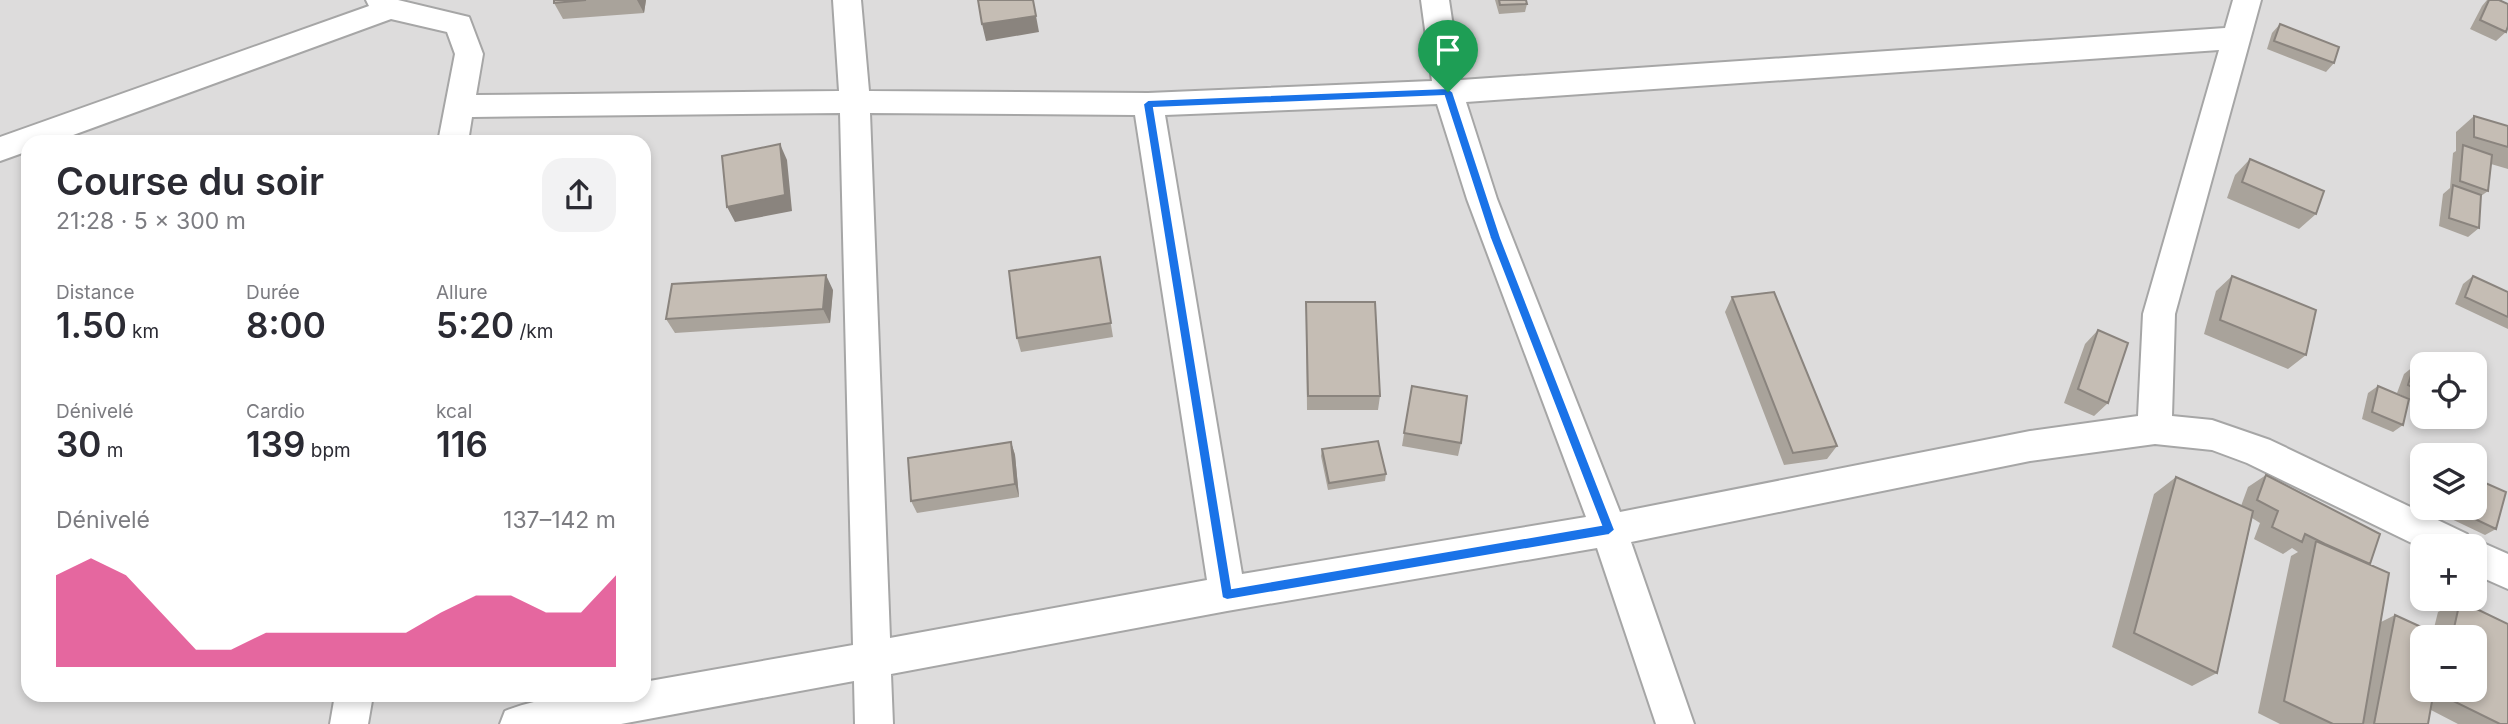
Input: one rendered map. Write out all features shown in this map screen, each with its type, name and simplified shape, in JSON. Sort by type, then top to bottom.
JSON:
[{"type":"street","points":[[847,0],[855,102],[874,724]]},
{"type":"street","points":[[1435,0],[1448,92],[1495,238],[1609,530],[1675,724]]},
{"type":"street","points":[[2155,429],[2160,314],[2247,0]]},
{"type":"street","points":[[37,135],[385,4],[459,24],[469,54],[454,135]]},
{"type":"street","points":[[460,106],[855,102],[1148,104],[1448,92],[2235,38]]},
{"type":"street","points":[[1148,104],[1227,594]]},
{"type":"street","points":[[0,149],[21,141]]},
{"type":"street","points":[[651,700],[1227,594],[1609,530],[2030,446],[2155,429],[2212,435],[2258,451],[2429,534]]},
{"type":"street","points":[[2487,562],[2508,572]]},
{"type":"street","points":[[349,724],[353,702]]},
{"type":"street","points":[[519,724],[638,702]]},
{"type":"shaded area","points":[[0,0],[2508,0],[2508,724],[0,724]]},
{"type":"building","points":[[554,0],[586,0],[554,3]]},
{"type":"building","points":[[978,0],[1033,0],[1036,16],[982,24]]},
{"type":"building","points":[[1499,0],[1526,0],[1527,4],[1500,5]]},
{"type":"building","points":[[2489,0],[2508,4],[2506,32],[2480,20]]},
{"type":"building","points":[[2280,24],[2339,47],[2334,63],[2274,41]]},
{"type":"building","points":[[2474,116],[2508,126],[2508,147],[2474,137]]},
{"type":"building","points":[[780,144],[785,195],[727,207],[722,156]]},
{"type":"building","points":[[2463,145],[2492,155],[2488,191],[2460,181]]},
{"type":"building","points":[[2250,159],[2324,191],[2316,214],[2242,182]]},
{"type":"building","points":[[2453,185],[2481,195],[2479,228],[2449,218]]},
{"type":"building","points":[[1100,257],[1111,323],[1017,338],[1009,271]]},
{"type":"building","points":[[826,275],[823,309],[666,319],[672,284]]},
{"type":"building","points":[[2232,276],[2316,310],[2306,355],[2220,320]]},
{"type":"building","points":[[2473,276],[2508,292],[2508,317],[2465,297]]},
{"type":"building","points":[[1774,292],[1837,446],[1793,453],[1732,297]]},
{"type":"building","points":[[1306,302],[1375,302],[1380,396],[1308,396]]},
{"type":"building","points":[[2098,330],[2128,343],[2108,403],[2078,389]]},
{"type":"building","points":[[1412,386],[1467,396],[1461,443],[1404,433]]},
{"type":"building","points":[[2378,386],[2409,399],[2403,425],[2372,412]]},
{"type":"building","points":[[1378,441],[1386,474],[1329,483],[1322,449]]},
{"type":"building","points":[[1011,442],[1015,484],[911,501],[908,458]]},
{"type":"building","points":[[2266,475],[2380,534],[2370,564],[2305,534],[2302,542],[2272,527],[2278,511],[2257,500]]},
{"type":"building","points":[[2176,477],[2253,511],[2217,673],[2134,633]]},
{"type":"building","points":[[2487,484],[2506,492],[2496,529],[2477,520],[2487,520]]},
{"type":"building","points":[[2316,541],[2389,573],[2363,724],[2333,724],[2284,701]]},
{"type":"building","points":[[2458,611],[2481,611],[2508,624],[2508,724],[2500,724],[2455,702],[2487,702],[2487,625],[2455,625]]},
{"type":"building","points":[[2395,615],[2417,625],[2410,625],[2410,702],[2432,702],[2428,724],[2374,724]]},
{"type":"route","points":[[1448,92],[1495,238],[1609,530],[1227,594],[1148,104],[1448,92]]}]
